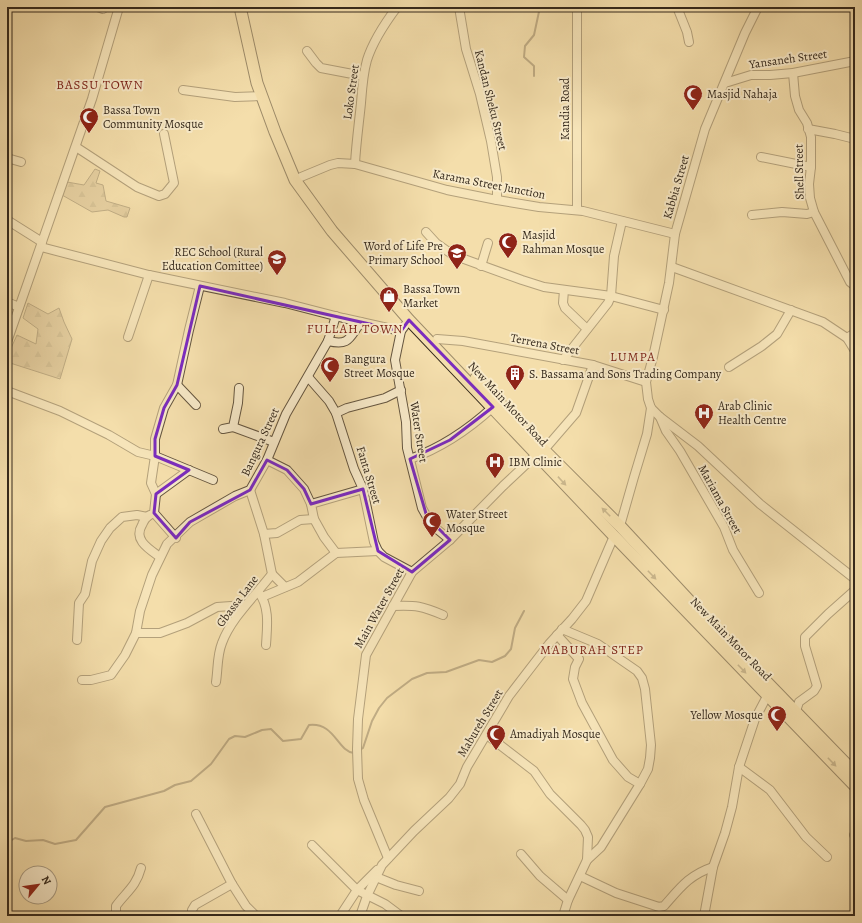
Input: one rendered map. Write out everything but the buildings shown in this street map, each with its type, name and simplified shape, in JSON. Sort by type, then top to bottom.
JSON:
[{"type":"highway","name":"New Main Motor Road","points":[[240,7],[258,83],[275,132],[295,180],[332,231],[409,320],[493,407],[540,452],[722,636],[855,786]]},
{"type":"highway","name":"New Main Motor Road","points":[[245,7],[263,81],[280,130],[301,177],[340,233],[372,270],[437,339],[491,393],[540,452]]},
{"type":"highway","name":"New Main Motor Road","points":[[771,692],[796,711],[855,773]]},
{"type":"street","points":[[7,342],[10,327],[42,245],[76,147],[92,99],[119,7]]},
{"type":"street","name":"Loko Street","points":[[355,164],[356,136],[363,76],[367,60],[377,38],[389,18],[398,7]]},
{"type":"street","name":"Kandan Sheku Street","points":[[459,7],[466,49],[480,94],[492,141],[497,177],[497,200]]},
{"type":"street","name":"Kandia Road","points":[[577,7],[577,210]]},
{"type":"street","points":[[677,7],[687,32],[689,42]]},
{"type":"street","name":"Kabbia Street","points":[[646,382],[664,310],[672,267],[675,234],[705,129],[745,33],[758,7]]},
{"type":"street","points":[[307,51],[320,68],[363,76]]},
{"type":"street","name":"Yansaneh Street","points":[[725,83],[752,75],[770,75],[793,72],[855,61]]},
{"type":"street","name":"Shell Street","points":[[793,72],[794,96],[811,137],[812,167],[809,184],[810,198],[814,212],[850,282],[855,286]]},
{"type":"street","points":[[183,90],[235,97],[262,96]]},
{"type":"street","points":[[808,129],[855,139]]},
{"type":"street","points":[[76,147],[137,187],[159,196],[165,194],[174,183],[164,134]]},
{"type":"street","points":[[761,157],[812,167]]},
{"type":"street","points":[[7,158],[21,162]]},
{"type":"street","name":"Karama Street Junction","points":[[301,177],[338,163],[355,164],[447,190],[539,207],[577,210],[675,234]]},
{"type":"street","points":[[752,215],[782,212],[807,214],[814,212]]},
{"type":"street","points":[[563,360],[608,303],[611,296],[614,256],[622,221]]},
{"type":"street","points":[[7,222],[42,245],[149,275],[285,303],[401,331]]},
{"type":"street","points":[[426,232],[436,243],[453,255],[544,287],[611,296],[664,310]]},
{"type":"street","points":[[481,266],[488,243]]},
{"type":"street","points":[[672,267],[823,322],[847,338],[855,351]]},
{"type":"street","points":[[128,337],[149,275]]},
{"type":"street","points":[[156,494],[151,484],[155,456],[155,439],[164,408],[177,385],[200,286]]},
{"type":"street","points":[[564,290],[563,303],[565,308],[587,329]]},
{"type":"street","points":[[7,302],[19,307]]},
{"type":"street","points":[[729,367],[762,346],[777,334],[791,310]]},
{"type":"street","name":"Bangura Street","points":[[82,680],[91,680],[111,675],[125,655],[136,633],[140,611],[152,575],[167,544],[176,538],[190,522],[235,496],[250,490],[267,460],[286,414],[328,340],[336,316]]},
{"type":"street","name":"Water Street","points":[[409,320],[401,331],[396,360],[406,422],[410,459],[422,508],[432,525],[450,540]]},
{"type":"street","points":[[328,340],[344,343],[348,340],[361,322]]},
{"type":"street","points":[[847,338],[855,333]]},
{"type":"street","name":"Terrena Street","points":[[437,339],[463,341],[593,365],[646,382]]},
{"type":"street","name":"Main Water Street","points":[[388,858],[364,800],[358,779],[358,719],[366,655],[412,572],[450,540],[503,486],[540,452],[576,413],[593,365]]},
{"type":"street","name":"Fanta Street","points":[[308,377],[329,401],[336,413],[354,468],[363,489],[374,542],[378,551]]},
{"type":"street","points":[[646,382],[648,399],[652,408],[660,417],[698,446],[760,504],[855,579]]},
{"type":"street","points":[[177,385],[196,405]]},
{"type":"street","points":[[233,427],[238,404],[239,388]]},
{"type":"street","points":[[336,413],[361,403],[385,398],[401,390]]},
{"type":"street","points":[[7,391],[67,415],[109,435],[138,452],[155,456],[213,480]]},
{"type":"street","points":[[410,459],[424,454],[450,440],[493,407]]},
{"type":"street","name":"Mabureh Street","points":[[360,916],[382,865],[449,798],[460,784],[467,767],[509,696],[559,632],[572,619],[586,601],[617,531],[647,434],[652,408]]},
{"type":"street","name":"Mariama Street","points":[[660,417],[666,431],[680,451],[724,527],[736,556],[759,593]]},
{"type":"street","points":[[222,430],[233,427],[274,442]]},
{"type":"street","points":[[267,460],[287,470],[304,489],[314,519],[324,537],[336,553]]},
{"type":"street","points":[[160,557],[145,546],[138,535],[140,528],[150,515],[156,494],[189,470]]},
{"type":"street","points":[[310,504],[363,489]]},
{"type":"street","name":"Gbassa Lane","points":[[216,682],[218,657],[222,642],[245,605],[260,594],[272,574],[264,534],[250,490]]},
{"type":"street","points":[[77,640],[80,602],[85,594],[92,561],[101,541],[110,528],[122,517],[150,515],[176,538]]},
{"type":"street","points":[[264,534],[276,533],[300,520],[314,519]]},
{"type":"street","points":[[266,645],[267,614],[260,594],[298,582],[336,553],[378,551],[384,557],[412,572]]},
{"type":"street","points":[[272,574],[285,587]]},
{"type":"street","points":[[796,711],[799,702],[814,691],[817,686],[805,646],[806,637],[828,614],[855,590]]},
{"type":"street","points":[[136,633],[160,633],[187,623],[217,607],[245,605]]},
{"type":"street","points":[[393,606],[417,606],[443,615]]},
{"type":"street","points":[[559,632],[598,644],[637,671],[642,678],[645,689],[651,745],[648,769],[601,847],[588,860],[568,900],[563,916]]},
{"type":"street","points":[[559,632],[579,659],[574,674],[575,685],[582,702],[613,760],[628,776],[640,784]]},
{"type":"street","points":[[704,916],[713,867],[732,807],[739,766],[754,719],[771,692]]},
{"type":"street","points":[[487,735],[534,771],[550,794],[585,830],[588,837],[588,860]]},
{"type":"street","points":[[739,766],[770,790],[806,837],[826,857]]},
{"type":"street","points":[[196,814],[232,884],[246,906],[256,916]]},
{"type":"street","points":[[312,845],[357,890],[385,904],[401,916]]},
{"type":"street","points":[[521,854],[540,876],[568,900]]},
{"type":"street","points":[[340,916],[357,890],[382,865]]},
{"type":"street","points":[[580,876],[616,893],[659,907],[664,906],[689,879],[696,874],[713,867]]},
{"type":"street","points":[[116,916],[116,906],[132,888],[141,868]]},
{"type":"street","points":[[376,877],[392,884],[419,891]]},
{"type":"street","points":[[192,916],[192,910],[195,905],[232,884]]},
{"type":"highlighted area","points":[[200,286],[401,331],[409,320],[493,407],[450,440],[410,459],[427,517],[450,540],[412,572],[378,551],[363,489],[311,504],[304,489],[287,470],[267,460],[250,490],[190,522],[176,538],[154,513],[156,494],[189,470],[155,456],[155,439],[164,408],[177,385]]},
{"type":"green space","points":[[95,169],[100,171],[96,183],[103,185],[106,201],[130,208],[127,217],[108,210],[92,212],[62,195],[67,182],[84,185]]},
{"type":"green space","points":[[28,303],[48,314],[59,308],[72,339],[60,379],[7,362],[7,357],[17,335],[36,344],[38,329],[23,318]]},
{"type":"waterway","points":[[534,76],[534,66],[524,57],[525,46],[534,35],[540,7]]},
{"type":"waterway","points":[[360,750],[363,748],[372,721],[379,708],[387,698],[412,679],[427,673],[446,672],[479,660],[492,662],[505,656],[511,649],[515,628],[524,611]]},
{"type":"waterway","points":[[7,843],[15,838],[26,841],[43,840],[55,844],[76,840],[105,807],[164,791],[175,785],[191,781],[211,764],[229,739],[235,736],[245,737],[262,730],[271,729],[283,741],[301,739],[309,725],[318,725],[330,732],[348,751],[354,753]]},
{"type":"place","name":"Masjid Nahaja","points":[[693,111]]},
{"type":"place","name":"Bassa Town Community Mosque","points":[[89,134]]},
{"type":"place","name":"Masjid Rahman Mosque","points":[[508,259]]},
{"type":"place","name":"Word of Life Pre Primary School","points":[[457,270]]},
{"type":"place","name":"REC School (Rural Education Comittee)","points":[[277,276]]},
{"type":"place","name":"Bassa Town Market","points":[[389,313]]},
{"type":"place","name":"Bangura Street Mosque","points":[[330,383]]},
{"type":"place","name":"S. Bassama and Sons Trading Company","points":[[515,391]]},
{"type":"place","name":"Arab Clinic Health Centre","points":[[704,430]]},
{"type":"place","name":"IBM Clinic","points":[[495,479]]},
{"type":"place","name":"Water Street Mosque","points":[[432,538]]},
{"type":"place","name":"Yellow Mosque","points":[[777,732]]},
{"type":"place","name":"Amadiyah Mosque","points":[[496,751]]},
{"type":"district","name":"BASSU TOWN","points":[[100,84]]},
{"type":"district","name":"FULLAH TOWN","points":[[355,328]]},
{"type":"district","name":"LUMPA","points":[[633,356]]},
{"type":"district","name":"MABURAH STEP","points":[[592,649]]}]
